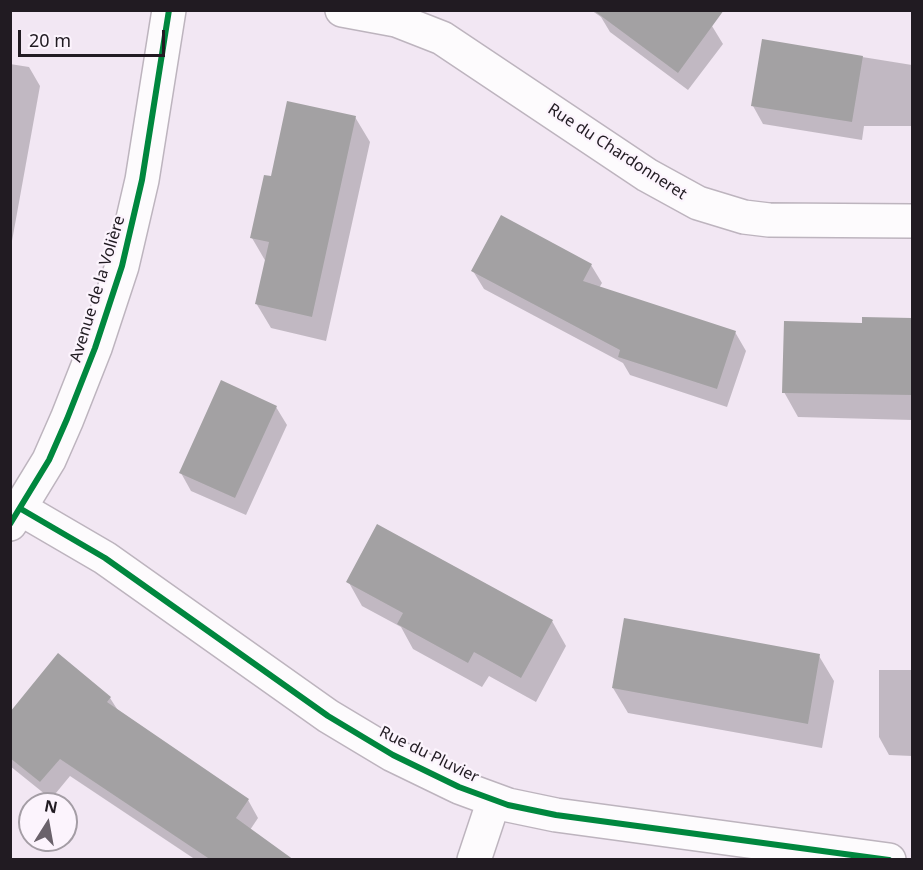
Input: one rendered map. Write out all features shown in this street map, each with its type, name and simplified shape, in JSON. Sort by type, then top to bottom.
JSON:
[{"type":"street","name":"Avenue de la Volière","points":[[16,517],[49,460],[79,392],[122,266],[142,180],[170,10]]},
{"type":"street","name":"Rue du Chardonneret","points":[[342,10],[396,20],[442,38],[647,175],[698,203],[744,217],[769,220],[912,220]]},
{"type":"street","name":"Rue du Pluvier","points":[[16,517],[105,558],[285,687],[351,731],[427,772],[494,800],[556,815],[889,860]]},
{"type":"street","points":[[474,860],[494,800]]},
{"type":"building","points":[[593,10],[724,10],[678,73]]},
{"type":"building","points":[[762,39],[863,56],[852,122],[751,106]]},
{"type":"building","points":[[287,101],[356,116],[312,317],[255,304],[269,242],[250,238],[264,175],[271,176]]},
{"type":"building","points":[[501,215],[592,264],[583,281],[736,331],[717,389],[618,357],[620,350],[471,271]]},
{"type":"building","points":[[862,317],[912,318],[912,395],[782,393],[784,321],[862,323]]},
{"type":"building","points":[[221,380],[277,406],[235,498],[179,473]]},
{"type":"building","points":[[377,524],[553,620],[521,678],[474,652],[468,663],[397,624],[403,613],[346,582]]},
{"type":"building","points":[[624,618],[820,654],[808,724],[612,688]]},
{"type":"building","points":[[58,653],[111,697],[107,702],[249,799],[236,818],[294,860],[211,860],[60,759],[40,782],[10,758],[10,712]]},
{"type":"cycle path","points":[[10,524],[49,460],[67,419],[95,348],[122,266],[142,180],[169,10]]},
{"type":"cycle path","points":[[21,509],[105,558],[328,716],[393,755],[459,787],[508,805],[556,815],[889,860]]}]
